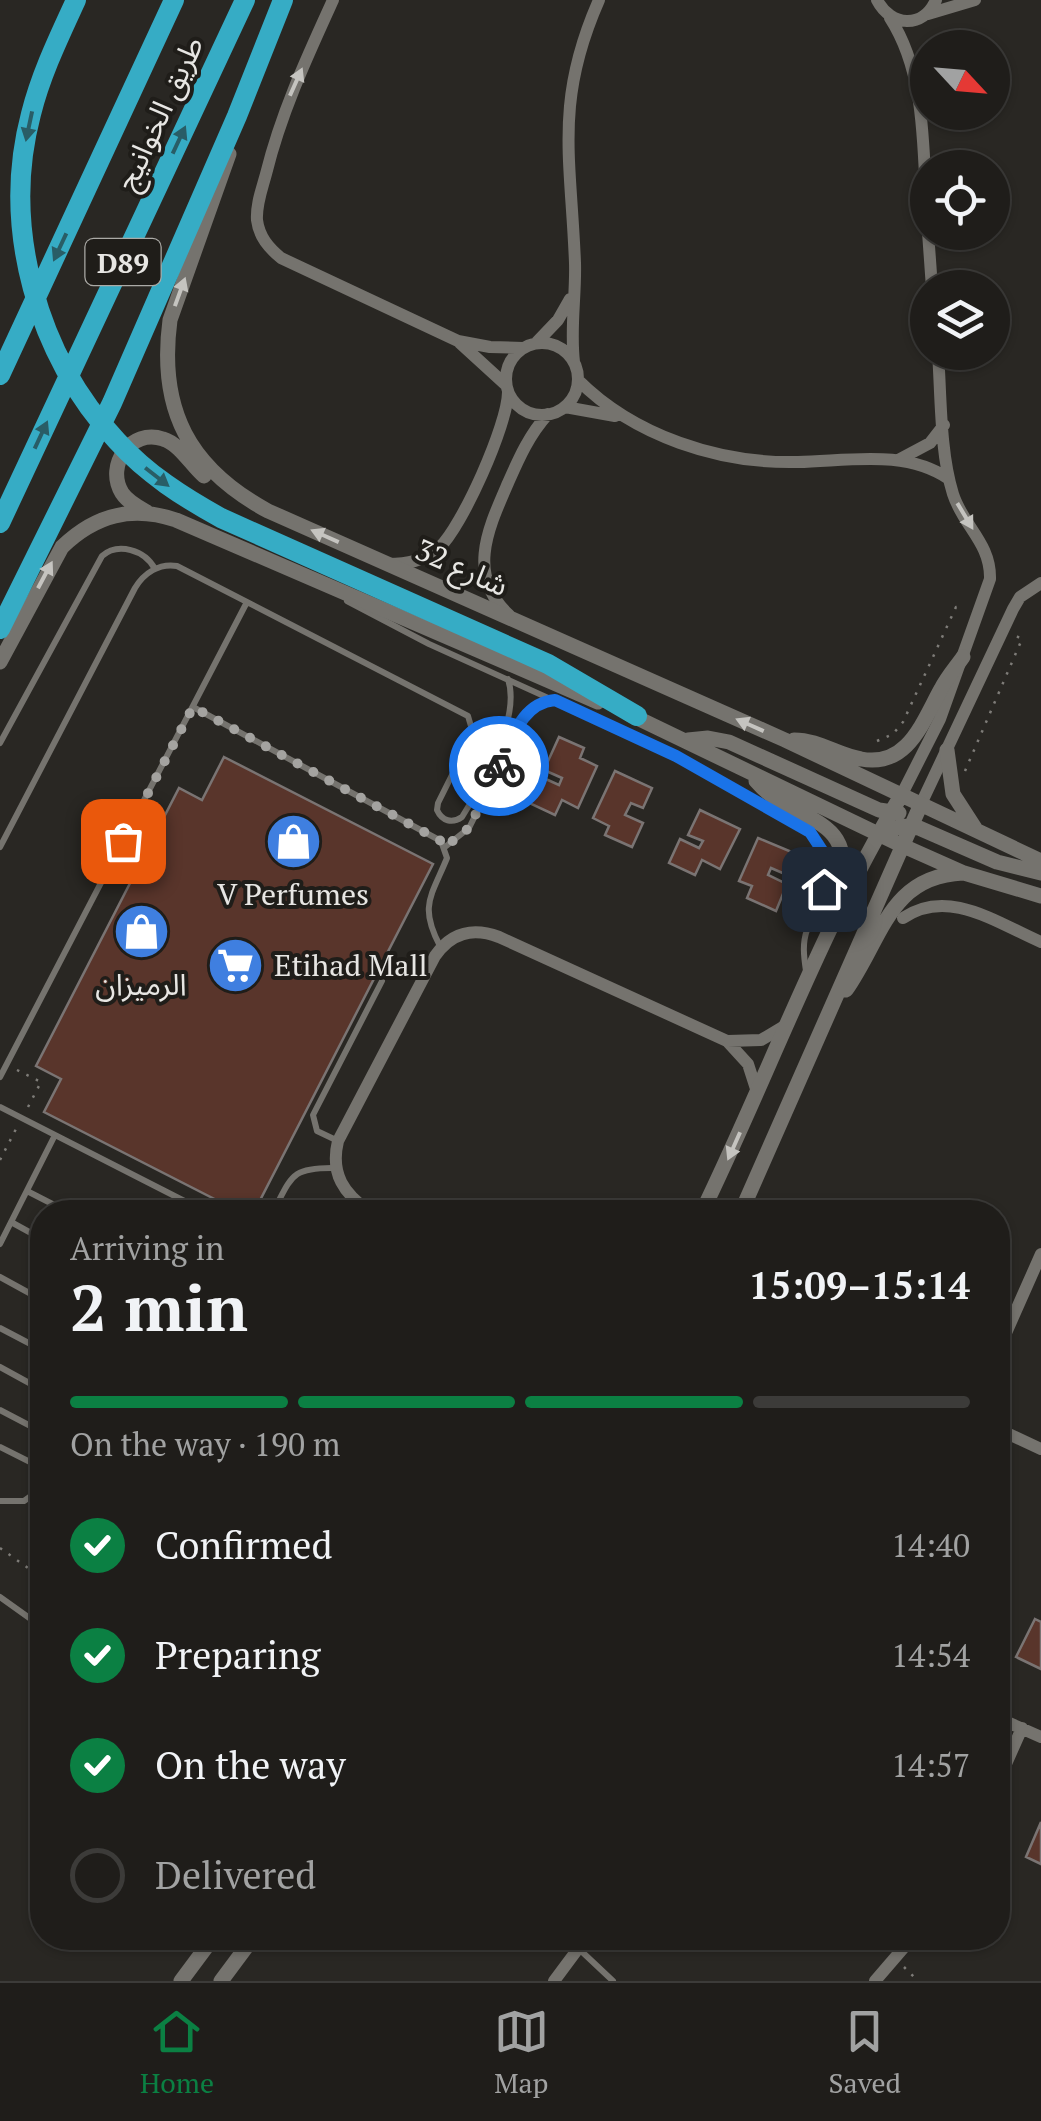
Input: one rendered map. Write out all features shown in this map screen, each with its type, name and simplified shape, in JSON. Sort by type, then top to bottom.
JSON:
[{"type":"highway","points":[[76,0],[43,74],[30,116],[22,174],[24,247],[47,331],[89,407],[116,441],[183,497],[221,518],[559,670],[637,716]]},
{"type":"highway","name":"طريق الخوانيج","points":[[0,374],[174,0]]},
{"type":"highway","name":"طريق الخوانيج","points":[[0,523],[245,0]]},
{"type":"highway","points":[[0,629],[112,403],[237,116],[282,0]]},
{"type":"highway","points":[[0,360],[26,321]]},
{"type":"street","points":[[332,0],[279,122],[258,205],[257,218],[264,241],[292,264],[458,341],[490,347],[562,348],[574,362]]},
{"type":"street","points":[[458,341],[507,389],[520,408],[548,414],[572,399],[578,380],[574,362],[575,256],[566,137],[579,52],[598,0]]},
{"type":"street","points":[[868,0],[908,22],[974,0]]},
{"type":"street","points":[[926,16],[936,0]]},
{"type":"street","points":[[883,9],[910,56],[921,150]]},
{"type":"street","name":"شارع 32","points":[[237,116],[217,193],[170,320],[166,349],[170,393],[184,434],[219,480],[242,497],[386,564],[785,740],[1041,860]]},
{"type":"street","points":[[386,564],[416,562],[429,556],[450,534],[503,424],[509,364],[558,320],[574,292]]},
{"type":"street","points":[[708,1200],[877,834],[940,719],[987,591],[990,567],[983,543],[958,508],[949,478],[939,370]]},
{"type":"street","points":[[578,380],[627,419]]},
{"type":"street","points":[[565,406],[627,419],[679,442],[734,457],[791,462],[900,460],[931,468],[949,478]]},
{"type":"street","points":[[514,620],[493,596],[486,581],[483,548],[486,532],[525,446],[548,414]]},
{"type":"street","points":[[900,460],[930,444],[944,425]]},
{"type":"street","points":[[242,497],[206,477],[168,440],[136,440],[120,456],[116,477],[125,497],[147,512],[176,520],[637,716],[901,846],[964,873],[1041,896]]},
{"type":"street","points":[[0,662],[62,547],[76,534],[109,516],[147,512]]},
{"type":"street","points":[[746,1200],[910,826],[1013,608],[1020,597],[1041,583]]},
{"type":"street","points":[[785,740],[815,742],[858,759],[894,754],[915,738],[944,682],[963,657]]},
{"type":"street","points":[[687,740],[729,742],[890,813],[906,812],[921,804]]},
{"type":"street","points":[[947,750],[953,794],[978,830]]},
{"type":"street","points":[[752,773],[771,795],[821,822],[837,842],[844,867],[843,880],[827,938]]},
{"type":"street","points":[[877,834],[910,826],[997,862],[1041,873]]},
{"type":"street","points":[[831,1009],[854,978],[900,898],[923,882],[964,873]]},
{"type":"street","points":[[903,918],[923,906],[951,904],[1041,942]]},
{"type":"street","points":[[354,1200],[348,1195],[336,1168],[338,1141],[441,947],[468,932],[489,933],[727,1041],[748,1064],[757,1094]]},
{"type":"street","points":[[727,1041],[761,1040],[790,1022]]},
{"type":"street","points":[[752,1200],[757,1174]]},
{"type":"street","points":[[1010,1323],[1041,1254]]},
{"type":"street","points":[[1010,1435],[1041,1449]]},
{"type":"street","points":[[1010,1723],[1041,1737]]},
{"type":"street","points":[[1010,1755],[1022,1728]]},
{"type":"street","points":[[181,1981],[204,1950]]},
{"type":"street","points":[[221,1981],[244,1950]]},
{"type":"street","points":[[554,1981],[577,1950]]},
{"type":"street","points":[[875,1981],[903,1950]]},
{"type":"lane","points":[[0,743],[102,556],[115,548],[125,548],[148,559],[154,569]]},
{"type":"lane","points":[[0,847],[135,588],[143,576],[165,565],[177,566],[468,716],[473,726],[438,804],[440,816],[450,822],[466,812],[508,725],[512,697],[508,678]]},
{"type":"lane","points":[[317,580],[370,614],[676,756],[801,826],[818,840],[827,858],[828,879],[805,938],[807,982]]},
{"type":"lane","points":[[0,1075],[247,602]]},
{"type":"lane","points":[[445,847],[469,828],[526,714],[539,703],[555,700]]},
{"type":"lane","points":[[193,707],[441,841],[447,858],[427,904],[428,922],[441,947]]},
{"type":"lane","points":[[338,1141],[317,1130],[313,1115],[382,981]]},
{"type":"lane","points":[[0,1107],[182,1200]]},
{"type":"lane","points":[[0,1244],[55,1135]]},
{"type":"lane","points":[[279,1200],[298,1171],[336,1168]]},
{"type":"lane","points":[[27,1191],[45,1200]]},
{"type":"lane","points":[[11,1222],[30,1232]]},
{"type":"lane","points":[[0,1278],[30,1294]]},
{"type":"lane","points":[[0,1328],[30,1344]]},
{"type":"lane","points":[[0,1367],[30,1383]]},
{"type":"lane","points":[[0,1410],[30,1426]]},
{"type":"lane","points":[[0,1447],[30,1462]]},
{"type":"lane","points":[[0,1500],[24,1501],[30,1497]]},
{"type":"lane","points":[[0,1597],[30,1618]]},
{"type":"lane","points":[[588,1950],[613,1981]]},
{"type":"path","points":[[0,1548],[30,1569]]},
{"type":"path","points":[[896,1959],[918,1981]]},
{"type":"building","points":[[559,737],[584,748],[580,758],[597,766],[578,808],[562,800],[555,815],[527,802],[539,776],[559,785],[562,778],[544,770]]},
{"type":"building","name":"Etihad Mall","points":[[224,757],[433,864],[260,1200],[216,1200],[44,1112],[61,1079],[36,1066],[179,788],[202,800]]},
{"type":"building","points":[[615,771],[652,788],[643,808],[631,803],[625,815],[643,823],[632,847],[605,835],[609,826],[593,818]]},
{"type":"building","points":[[700,810],[740,829],[720,869],[702,860],[695,875],[669,863],[680,839],[699,848],[703,841],[688,835]]},
{"type":"building","points":[[758,838],[794,853],[785,874],[771,868],[768,875],[787,884],[776,911],[747,898],[752,886],[739,881]]},
{"type":"building","points":[[1035,1619],[1041,1622],[1041,1669],[1016,1657]]},
{"type":"building","points":[[1041,1822],[1041,1864],[1026,1857]]},
{"type":"way so far","points":[[123,841],[193,707],[441,841],[445,847],[469,828],[499,766]]},
{"type":"place","name":"V Perfumes","points":[[293,841]]},
{"type":"place","name":"الرميزان","points":[[141,931]]},
{"type":"place","name":"Etihad Mall","points":[[235,965]]},
{"type":"route","points":[[499,766],[526,714],[539,703],[555,700],[676,756],[810,832],[827,858],[828,879],[824,889]]}]
